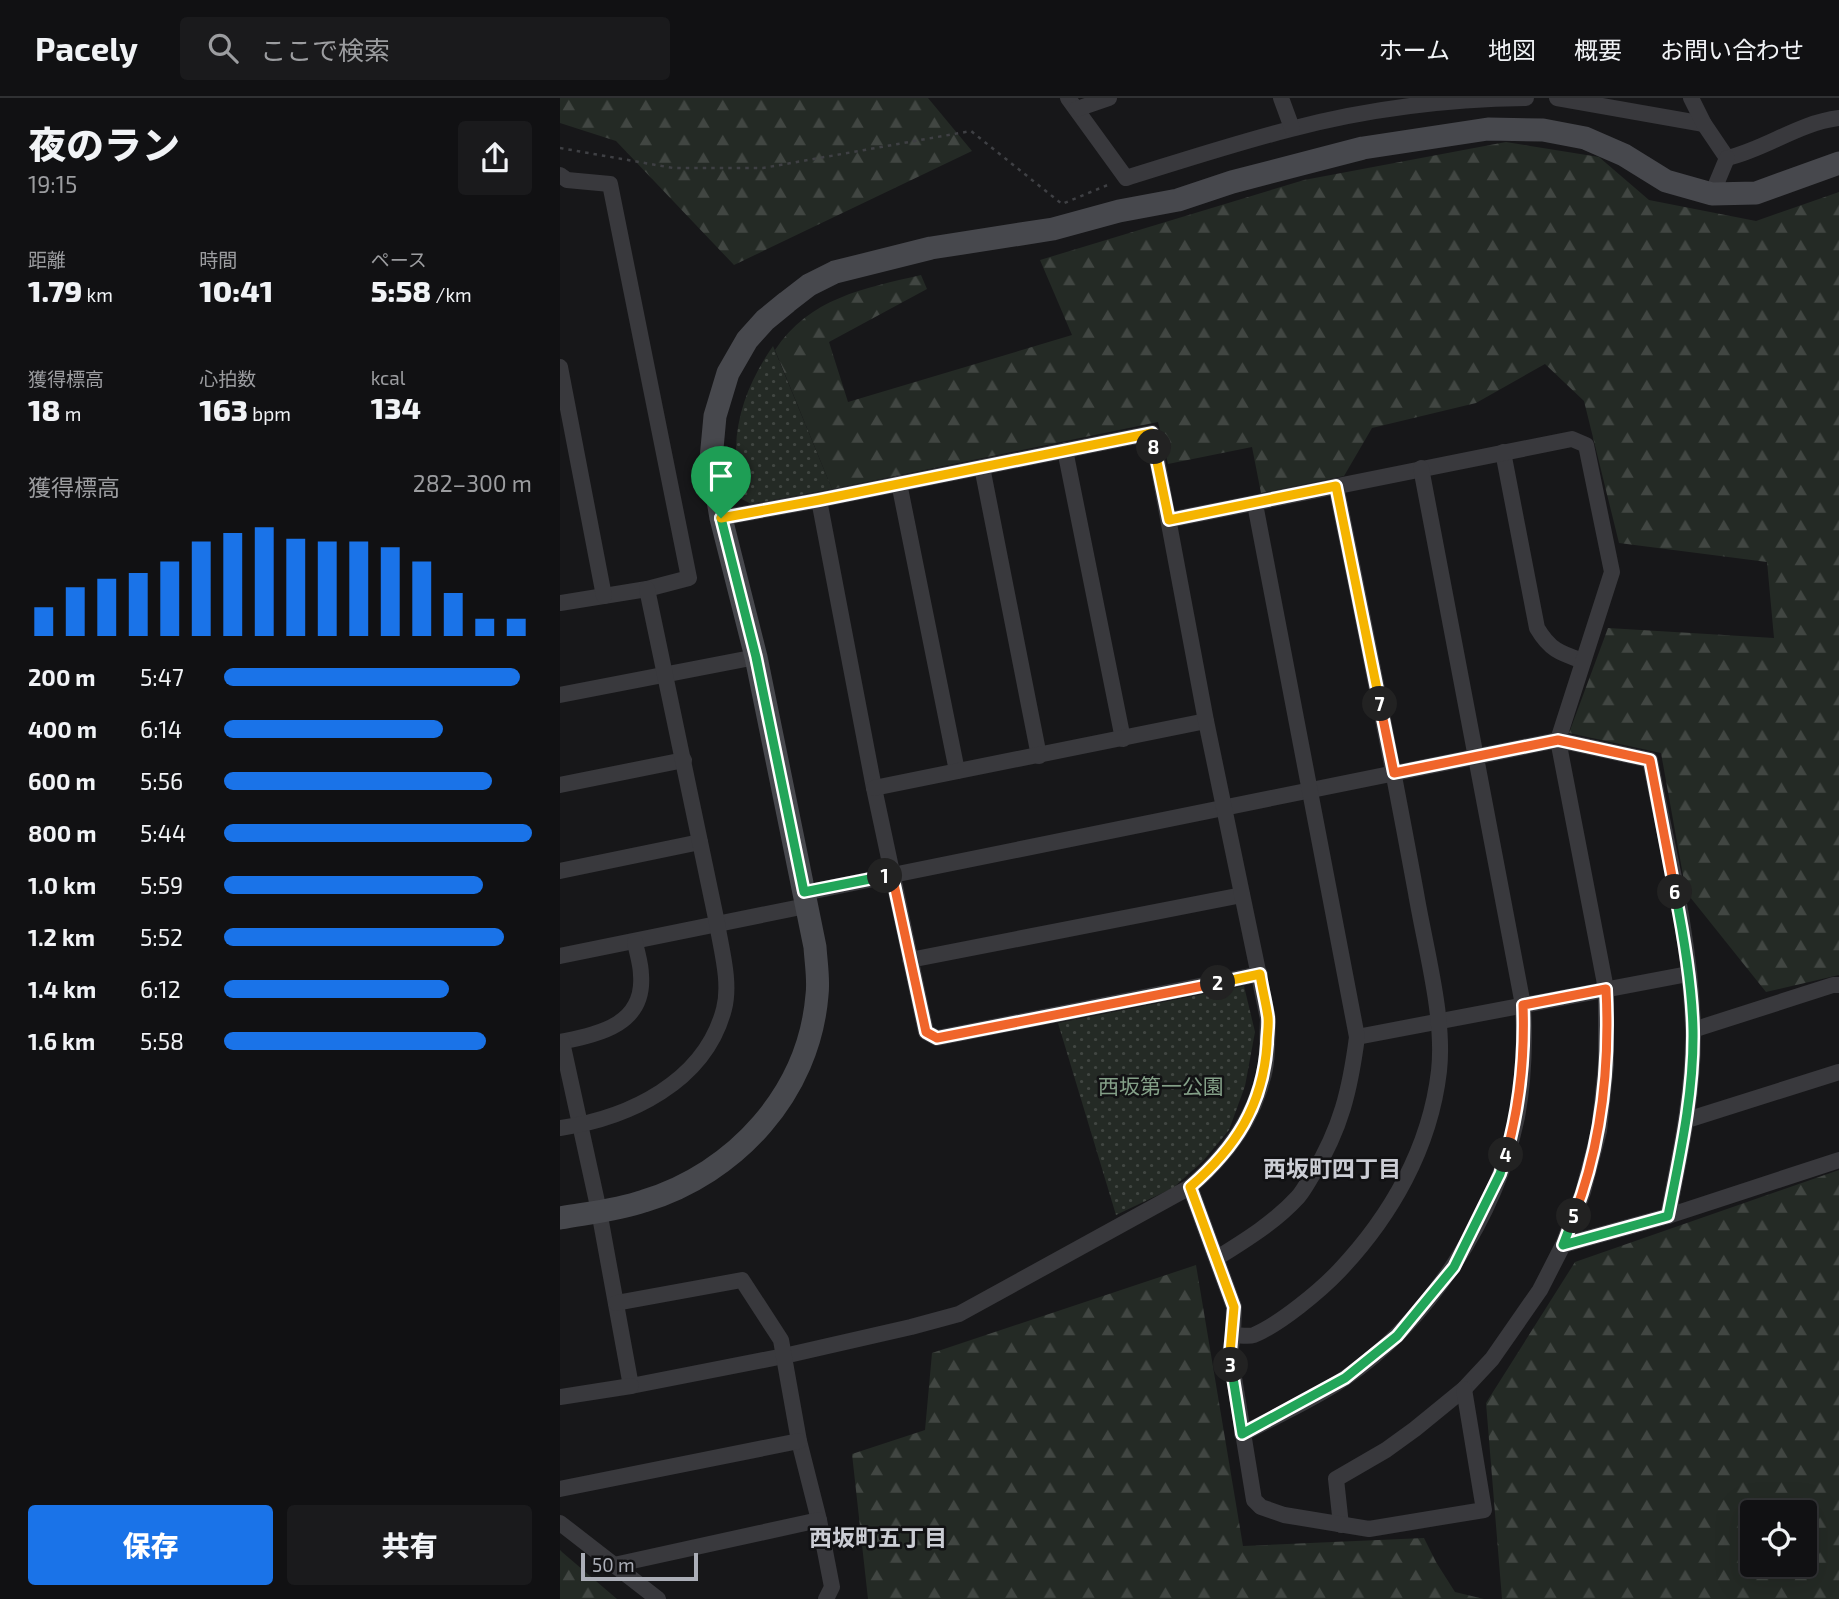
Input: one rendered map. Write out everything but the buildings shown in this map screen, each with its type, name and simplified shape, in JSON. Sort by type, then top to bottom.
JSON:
[{"type":"street","points":[[1109,98],[1073,104],[1126,178],[1292,128],[1423,105],[1475,99],[1526,98]]},
{"type":"street","points":[[1281,98],[1292,128]]},
{"type":"street","points":[[1557,98],[1704,124]]},
{"type":"street","points":[[1691,98],[1704,124],[1727,158]]},
{"type":"street","points":[[1727,158],[1742,155],[1792,130],[1835,118],[1839,101]]},
{"type":"street","points":[[560,1218],[643,1202],[679,1188],[718,1167],[756,1132],[787,1090],[807,1048],[818,995],[816,947],[756,657],[721,518],[711,459],[715,416],[728,373],[747,340],[765,320],[809,285],[835,272],[931,248],[1053,229],[1119,211],[1178,200],[1232,182],[1363,148],[1488,129],[1543,130],[1585,138],[1624,155],[1666,181],[1712,194],[1756,193],[1839,163]]},
{"type":"street","points":[[1712,194],[1727,158]]},
{"type":"street","points":[[560,175],[567,180],[610,184],[689,578],[647,589],[560,603]]},
{"type":"street","points":[[560,366],[604,596]]},
{"type":"street","points":[[560,1397],[784,1356],[911,1328],[959,1314],[1190,1187],[1214,1166],[1238,1135],[1256,1103],[1266,1066],[1268,1019],[1260,974],[1206,721],[1152,433],[721,518]]},
{"type":"street","points":[[1169,520],[1572,439],[1586,445],[1612,572],[1558,740],[1606,989],[1606,1065],[1599,1131],[1583,1192],[1563,1245],[1540,1290],[1492,1359],[1464,1390],[1386,1450],[1336,1479],[1341,1525]]},
{"type":"street","points":[[1065,450],[1123,739]]},
{"type":"street","points":[[1503,452],[1537,628],[1545,642],[1555,651],[1583,661]]},
{"type":"street","points":[[982,467],[1039,756]]},
{"type":"street","points":[[1242,1434],[1345,1378],[1397,1336],[1454,1267],[1500,1174],[1517,1116],[1525,1048],[1523,1005],[1421,468]]},
{"type":"street","points":[[899,483],[957,771]]},
{"type":"street","points":[[1233,1335],[1252,1336],[1326,1285],[1383,1219],[1422,1144],[1434,1100],[1439,1068],[1439,1021],[1394,773],[1336,486]]},
{"type":"street","points":[[819,500],[874,788],[926,1032],[937,1038],[1260,974]]},
{"type":"street","points":[[1217,1258],[1254,1235],[1300,1195],[1321,1160],[1342,1116],[1352,1079],[1357,1037],[1255,504]]},
{"type":"street","points":[[560,1128],[579,1125],[635,1107],[673,1086],[714,1036],[724,1006],[725,973],[717,923],[647,589]]},
{"type":"street","points":[[560,695],[756,657]]},
{"type":"street","points":[[874,788],[1206,721]]},
{"type":"street","points":[[560,956],[717,923],[892,875],[1558,740],[1650,760],[1684,939],[1693,1031],[1687,1120],[1668,1216]]},
{"type":"street","points":[[560,785],[684,760]]},
{"type":"street","points":[[560,871],[701,842]]},
{"type":"street","points":[[910,960],[1242,895]]},
{"type":"street","points":[[631,1385],[599,1210],[561,1042],[607,1031],[628,1016],[635,1005],[642,977],[635,942]]},
{"type":"street","points":[[1357,1037],[1688,974]]},
{"type":"street","points":[[1693,1031],[1822,988],[1839,985]]},
{"type":"street","points":[[1687,1120],[1839,1072]]},
{"type":"street","points":[[1563,1245],[1668,1216],[1839,1160]]},
{"type":"street","points":[[1190,1187],[1234,1307],[1230,1353],[1254,1500],[1261,1507],[1284,1515],[1369,1530],[1484,1510],[1464,1390]]},
{"type":"street","points":[[616,1303],[741,1280],[781,1340],[799,1441],[832,1587],[826,1599]]},
{"type":"street","points":[[560,1489],[799,1441]]},
{"type":"street","points":[[614,1565],[819,1520]]},
{"type":"street","points":[[560,1523],[658,1599]]},
{"type":"path","points":[[560,148],[673,168],[763,168],[971,131],[1062,204],[1126,178]]},
{"type":"green space","points":[[560,98],[928,98],[972,151],[734,265],[616,141],[560,123]]},
{"type":"green space","points":[[1506,142],[1599,157],[1649,200],[1756,221],[1839,192],[1839,975],[1766,992],[1686,892],[1661,753],[1569,733],[1608,628],[1774,638],[1767,562],[1619,543],[1584,401],[1545,364],[1476,403],[1372,428],[1344,476],[1261,493],[1252,447],[1168,464],[1158,422],[832,489],[775,350],[789,332],[821,307],[859,291],[921,275],[927,289],[829,342],[848,402],[1072,335],[1040,260],[1304,180]]},
{"type":"green space","points":[[773,346],[832,489],[751,504],[740,498],[736,460],[737,434],[747,394],[758,369]]},
{"type":"green space","name":"西坂第一公園","points":[[1244,986],[1255,1032],[1245,1086],[1229,1130],[1203,1161],[1173,1188],[1116,1215],[1058,1023]]},
{"type":"green space","points":[[1839,1170],[1839,1599],[1502,1599],[1486,1403],[1575,1262]]},
{"type":"green space","points":[[1196,1265],[1243,1546],[1424,1538],[1455,1592],[1484,1599],[868,1599],[852,1454],[925,1430],[932,1353]]},
{"type":"green space","points":[[560,1550],[562,1552],[617,1599],[560,1599]]},
{"type":"district","name":"西坂町四丁目","points":[[1332,1168]]},
{"type":"district","name":"西坂町五丁目","points":[[878,1537]]},
{"type":"route","points":[[1152,433],[1169,520],[1336,486],[1394,773],[1558,740],[1650,760],[1684,939],[1693,1031],[1687,1120],[1668,1216],[1563,1245],[1583,1192],[1599,1131],[1606,1065],[1606,989],[1523,1005],[1525,1048],[1517,1116],[1500,1174],[1454,1267],[1397,1336],[1345,1378],[1242,1434],[1230,1353],[1234,1307],[1190,1187],[1214,1166],[1238,1135],[1256,1103],[1266,1066],[1268,1019],[1260,974],[937,1038],[926,1032],[892,875],[804,892],[756,657],[721,518],[1152,433]]}]
